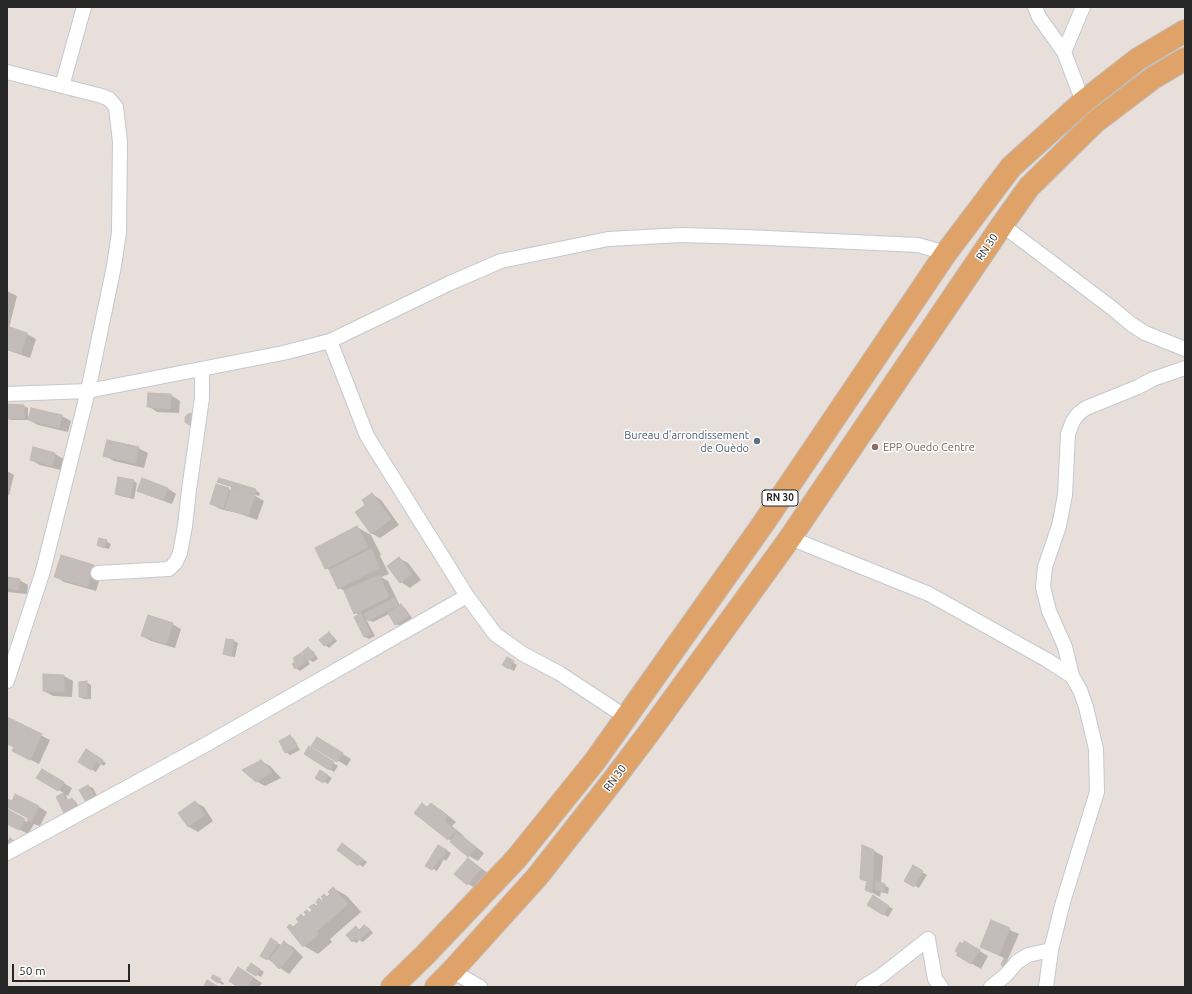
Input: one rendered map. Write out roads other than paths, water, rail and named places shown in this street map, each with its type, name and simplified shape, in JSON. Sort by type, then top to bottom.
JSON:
[{"type":"main road","name":"RN 30","points":[[392,987],[426,954],[516,859],[595,761],[763,524],[946,253],[1011,167],[1083,102],[1138,59],[1185,31]]},
{"type":"main road","name":"RN 30","points":[[436,987],[538,877],[614,779],[790,538],[1029,187],[1095,122],[1153,78],[1185,59]]},
{"type":"street","points":[[62,86],[84,7]]},
{"type":"street","points":[[1035,7],[1039,17],[1064,52],[1083,102]]},
{"type":"street","points":[[1064,52],[1083,7]]},
{"type":"street","points":[[7,72],[109,99],[116,107],[120,142],[119,232],[114,266],[88,391],[43,572],[7,681]]},
{"type":"street","points":[[1002,225],[1131,324],[1146,333],[1185,349]]},
{"type":"street","points":[[7,394],[88,391],[284,353],[330,341],[450,283],[501,261],[608,239],[682,235],[754,237],[918,245],[946,253]]},
{"type":"street","points":[[330,341],[367,436],[466,596],[495,634],[523,654],[559,673],[626,717]]},
{"type":"street","points":[[1046,987],[1051,950],[1097,792],[1096,749],[1086,707],[1080,690],[1072,676],[1066,647],[1049,611],[1043,587],[1045,567],[1059,526],[1065,495],[1068,434],[1078,414],[1086,408],[1138,387],[1153,379],[1185,368]]},
{"type":"street","points":[[98,573],[169,569],[176,562],[180,553],[185,526],[202,398],[202,369]]},
{"type":"street","points":[[790,538],[929,594],[1047,660],[1072,676]]},
{"type":"street","points":[[7,853],[205,745],[466,596]]},
{"type":"street","points":[[863,987],[881,976],[928,939],[935,979],[941,987]]},
{"type":"street","points":[[991,987],[1006,975],[1017,962],[1028,955],[1051,950]]},
{"type":"street","points":[[452,971],[480,987]]},
{"type":"place","name":"Bureau d'arrondissement de Ouèdo","points":[[757,441]]},
{"type":"place","name":"EPP Ouedo Centre","points":[[875,447]]}]
